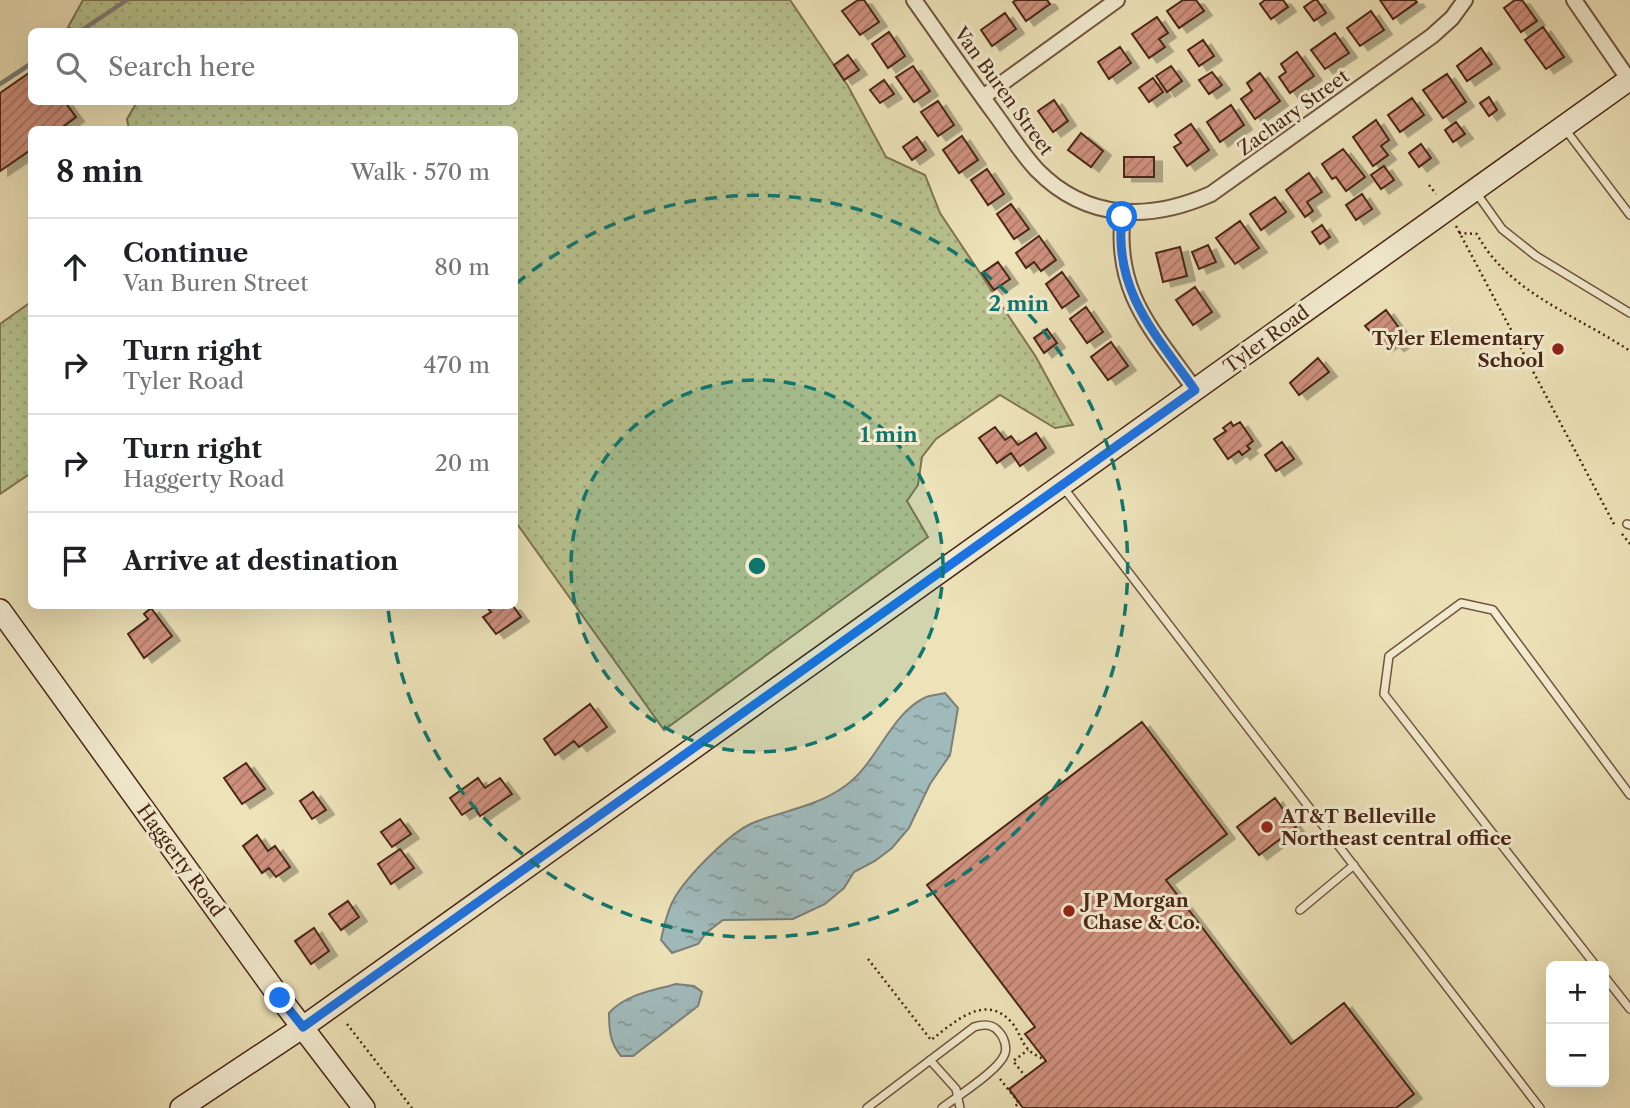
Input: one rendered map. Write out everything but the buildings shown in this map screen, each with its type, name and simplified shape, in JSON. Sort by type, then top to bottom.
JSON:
[{"type":"street","name":"Van Buren Street","points":[[914,0],[1026,157],[1048,180],[1084,202],[1123,212]]},
{"type":"street","points":[[983,97],[1117,0]]},
{"type":"street","name":"Zachary Street","points":[[1123,212],[1167,210],[1211,194],[1432,36],[1452,18],[1465,0]]},
{"type":"street","points":[[1574,0],[1630,79]]},
{"type":"street","name":"Tyler Road","points":[[181,1108],[303,1027],[1630,79]]},
{"type":"street","points":[[1123,212],[1121,254],[1131,294],[1140,312],[1195,390]]},
{"type":"street","name":"Haggerty Road","points":[[0,610],[364,1108]]},
{"type":"lane","points":[[1563,127],[1630,215]]},
{"type":"lane","points":[[1475,190],[1503,229],[1536,256],[1630,313]]},
{"type":"lane","points":[[1062,485],[1540,1108]]},
{"type":"lane","points":[[1592,961],[1384,694],[1389,656],[1461,603],[1493,610],[1630,795]]},
{"type":"lane","points":[[1300,910],[1354,865]]},
{"type":"lane","points":[[1609,982],[1630,1009]]},
{"type":"lane","points":[[867,1108],[979,1025],[994,1027],[1001,1034],[1006,1049],[1001,1060],[942,1108]]},
{"type":"lane","points":[[930,1060],[950,1079],[961,1108]]},
{"type":"path","points":[[1429,185],[1460,233],[1604,507],[1630,544]]},
{"type":"path","points":[[1460,233],[1477,234],[1494,261],[1511,276],[1549,303],[1630,351]]},
{"type":"path","points":[[868,959],[931,1040],[966,1014],[982,1010],[1000,1014],[1012,1023],[1028,1050],[1046,1061]]},
{"type":"path","points":[[347,1024],[412,1108]]},
{"type":"path","points":[[1007,1068],[1028,1050]]},
{"type":"path","points":[[1013,1061],[1026,1077]]},
{"type":"path","points":[[998,1076],[1019,1103],[1013,1108]]},
{"type":"green space","points":[[83,0],[790,0],[848,86],[886,157],[925,175],[940,213],[1036,357],[1073,425],[1055,428],[1000,395],[936,439],[922,457],[918,485],[907,501],[928,537],[664,730],[518,525],[518,126],[128,126],[127,119],[135,105],[518,105],[518,28],[68,27]]},
{"type":"green space","points":[[28,304],[28,475],[0,494],[0,324]]},
{"type":"water","points":[[945,693],[958,708],[950,755],[930,784],[909,828],[892,848],[854,872],[844,888],[825,904],[793,919],[723,920],[706,933],[698,944],[672,953],[661,940],[669,908],[680,889],[710,855],[755,822],[835,793],[866,766],[901,716],[912,706],[926,697]]},
{"type":"water","points":[[676,984],[694,986],[702,992],[698,1006],[633,1056],[621,1056],[611,1036],[609,1013],[631,997]]},
{"type":"waterway","points":[[85,28],[127,0]]},
{"type":"waterway","points":[[0,84],[28,66]]},
{"type":"place","name":"Tyler Elementary School","points":[[1558,349]]},
{"type":"place","name":"AT&T Belleville Northeast central office","points":[[1267,827]]},
{"type":"place","name":"J P Morgan Chase & Co.","points":[[1069,911]]},
{"type":"route","points":[[280,998],[303,1027],[1195,390],[1140,312],[1131,294],[1121,254],[1122,217]]}]
